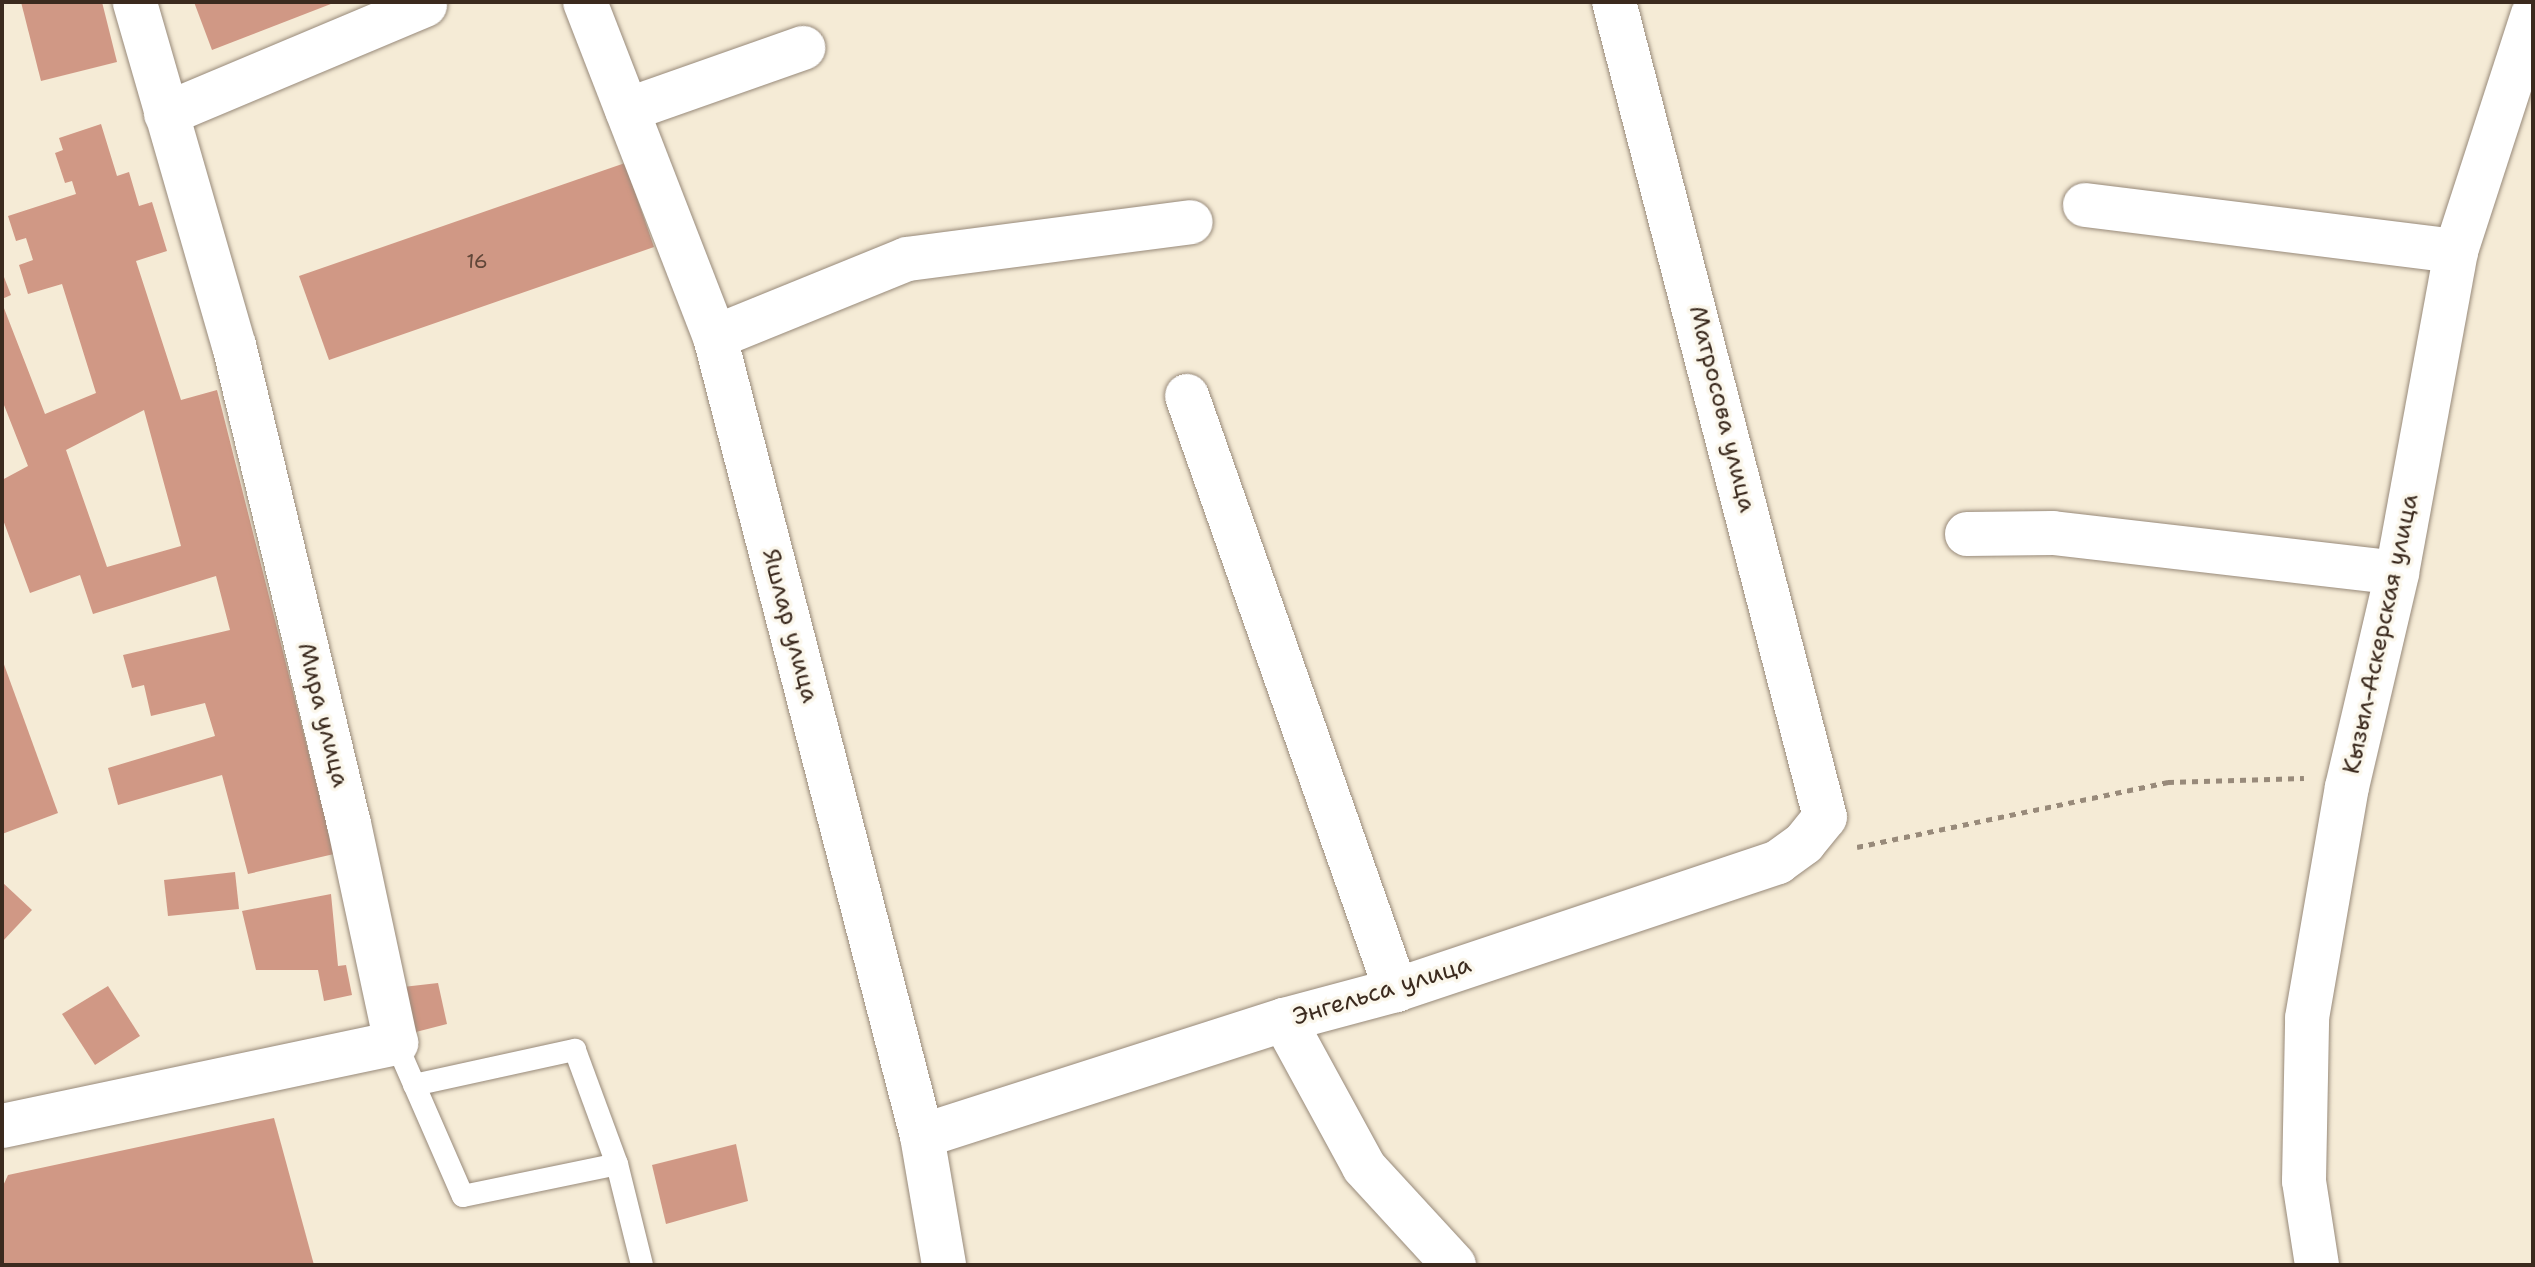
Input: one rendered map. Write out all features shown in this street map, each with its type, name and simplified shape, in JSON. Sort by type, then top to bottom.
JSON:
[{"type":"street","name":"Мира улица","points":[[135,2],[234,346],[349,824],[396,1043]]},
{"type":"street","name":"Яшлар улица","points":[[585,2],[715,337],[922,1136],[944,1265]]},
{"type":"street","name":"Матросова улица","points":[[1614,2],[1836,833]]},
{"type":"street","points":[[166,114],[425,5]]},
{"type":"street","name":"Кызыл-Аскерская улица","points":[[2317,1265],[2304,1181],[2307,1018],[2347,787],[2397,573],[2456,251],[2533,14]]},
{"type":"street","points":[[627,110],[803,48]]},
{"type":"street","points":[[2085,205],[2456,251]]},
{"type":"street","points":[[715,337],[907,259],[1191,222]]},
{"type":"street","points":[[1187,396],[1396,990]]},
{"type":"street","points":[[1967,534],[2053,533],[2397,573]]},
{"type":"street","name":"Энгельса улица","points":[[922,1136],[1284,1020],[1396,990],[1778,862],[1804,843],[1836,833]]},
{"type":"street","points":[[1284,1020],[1364,1167],[1454,1265]]},
{"type":"street","points":[[2,1126],[396,1043]]},
{"type":"lane","points":[[396,1043],[463,1196],[617,1164]]},
{"type":"lane","points":[[414,1085],[575,1050],[617,1164],[642,1265]]},
{"type":"path","points":[[1836,833],[2168,782],[2293,776],[2347,787]]},
{"type":"building","points":[[21,2],[102,2],[117,62],[41,81]]},
{"type":"building","points":[[194,2],[336,2],[212,50]]},
{"type":"building","points":[[101,124],[117,176],[129,172],[139,206],[152,202],[167,251],[136,261],[181,400],[217,390],[334,854],[248,874],[222,775],[118,805],[108,768],[215,736],[205,703],[151,716],[144,685],[132,688],[123,655],[230,630],[216,576],[93,614],[80,575],[30,593],[2,517],[2,480],[28,466],[2,400],[2,303],[45,414],[96,393],[62,284],[28,294],[19,265],[33,260],[26,238],[16,241],[8,216],[76,194],[72,181],[65,183],[55,153],[63,150],[59,138]],"holes":[[[144,410],[181,546],[107,567],[66,450]]]},
{"type":"building","points":[[625,163],[654,247],[329,360],[299,276]]},
{"type":"building","points":[[2,272],[11,295],[2,299]]},
{"type":"building","points":[[2,659],[58,813],[2,834]]},
{"type":"building","points":[[235,872],[239,909],[168,916],[164,880]]},
{"type":"building","points":[[2,882],[32,910],[2,942]]},
{"type":"building","points":[[331,894],[338,966],[346,965],[352,995],[324,1001],[318,970],[256,970],[242,911]]},
{"type":"building","points":[[438,983],[447,1024],[412,1033],[403,987]]},
{"type":"building","points":[[108,986],[140,1036],[95,1065],[62,1014]]},
{"type":"building","points":[[274,1118],[314,1265],[2,1265],[2,1188],[8,1175]]},
{"type":"building","points":[[736,1144],[748,1201],[666,1224],[652,1165]]}]
